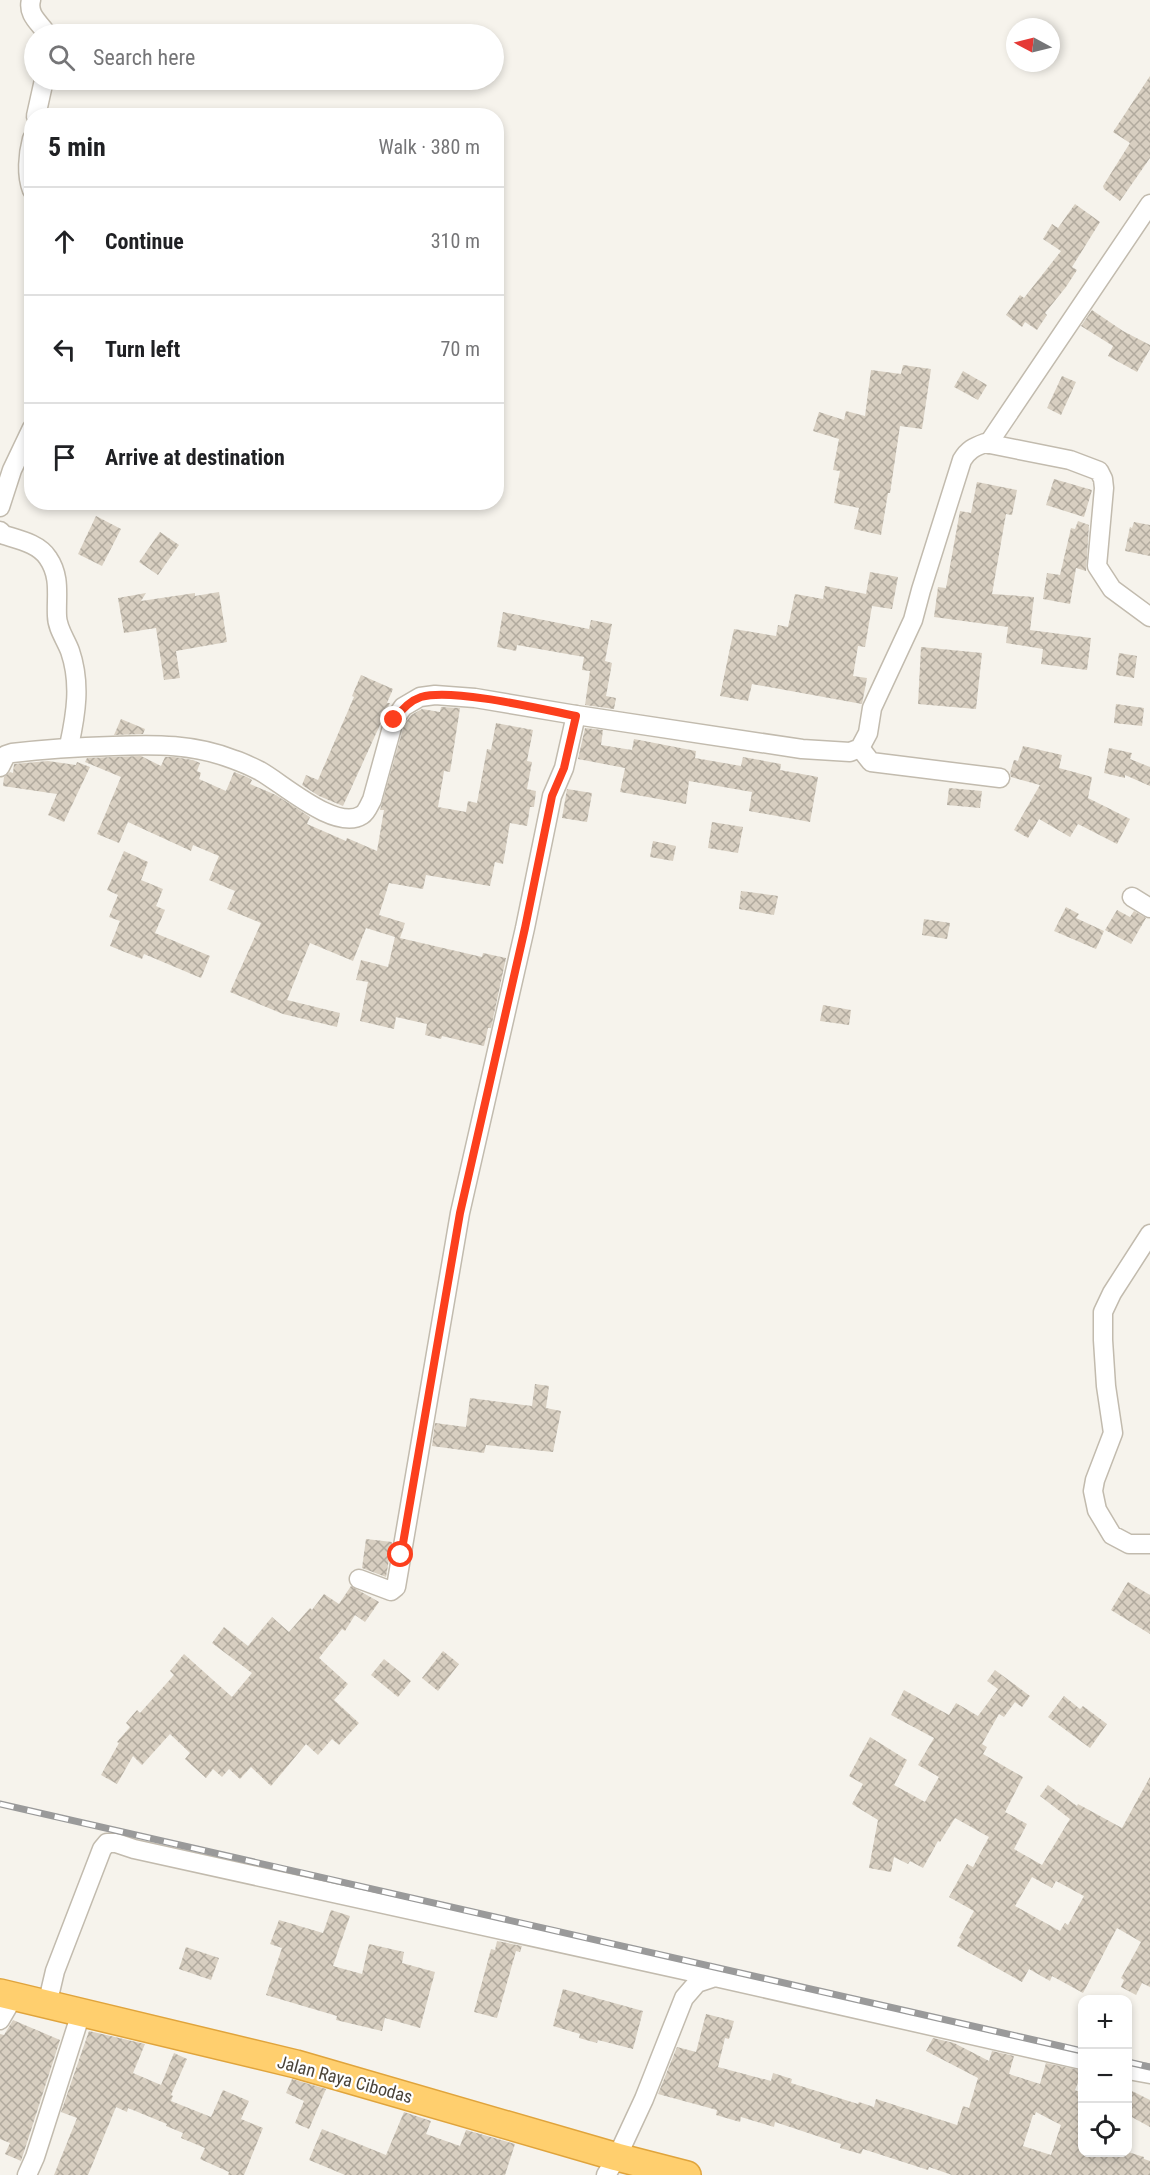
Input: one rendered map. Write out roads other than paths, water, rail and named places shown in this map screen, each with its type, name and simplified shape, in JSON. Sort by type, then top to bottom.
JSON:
[{"type":"highway","name":"Jalan Raya Cibodas","points":[[7,1994],[296,2064],[612,2166],[687,2175]]},
{"type":"street","points":[[31,0],[32,16],[39,24]]},
{"type":"street","points":[[38,108],[42,90]]},
{"type":"street","points":[[988,444],[1150,204]]},
{"type":"street","points":[[1,762],[6,755],[12,753],[69,746],[164,744],[200,749],[261,772],[333,816],[357,817],[366,810],[372,800],[394,720],[403,707],[420,697],[435,695],[474,698],[576,716],[819,751],[850,752],[860,748],[868,733],[872,708],[914,620],[921,590],[962,460],[966,452],[972,448],[988,444],[1070,460],[1100,471],[1104,488],[1097,566],[1112,589],[1150,617]]},
{"type":"street","points":[[0,507],[12,470],[24,445]]},
{"type":"street","points":[[0,531],[4,535],[38,547],[48,558],[57,579],[56,618],[70,652],[77,689],[76,711],[69,746]]},
{"type":"street","points":[[359,1579],[391,1591],[396,1587],[460,1213],[525,928],[552,796],[564,768],[576,716]]},
{"type":"street","points":[[860,748],[871,762],[1000,778]]},
{"type":"street","points":[[1132,897],[1150,908]]},
{"type":"street","points":[[1150,1234],[1112,1293],[1103,1312],[1105,1375],[1113,1433],[1093,1491],[1097,1510],[1112,1535],[1129,1544],[1150,1544]]},
{"type":"street","points":[[47,2005],[55,1971],[102,1849],[107,1843],[116,1843],[134,1849],[1078,2059]]},
{"type":"street","points":[[612,2166],[644,2099],[684,1998],[698,1983],[715,1977]]},
{"type":"street","points":[[0,2020],[7,1994]]},
{"type":"street","points":[[27,2175],[35,2157],[81,2013]]},
{"type":"street","points":[[1132,2071],[1150,2074]]},
{"type":"railway","points":[[0,1804],[1078,2050]]},
{"type":"railway","points":[[1132,2063],[1150,2067]]}]
